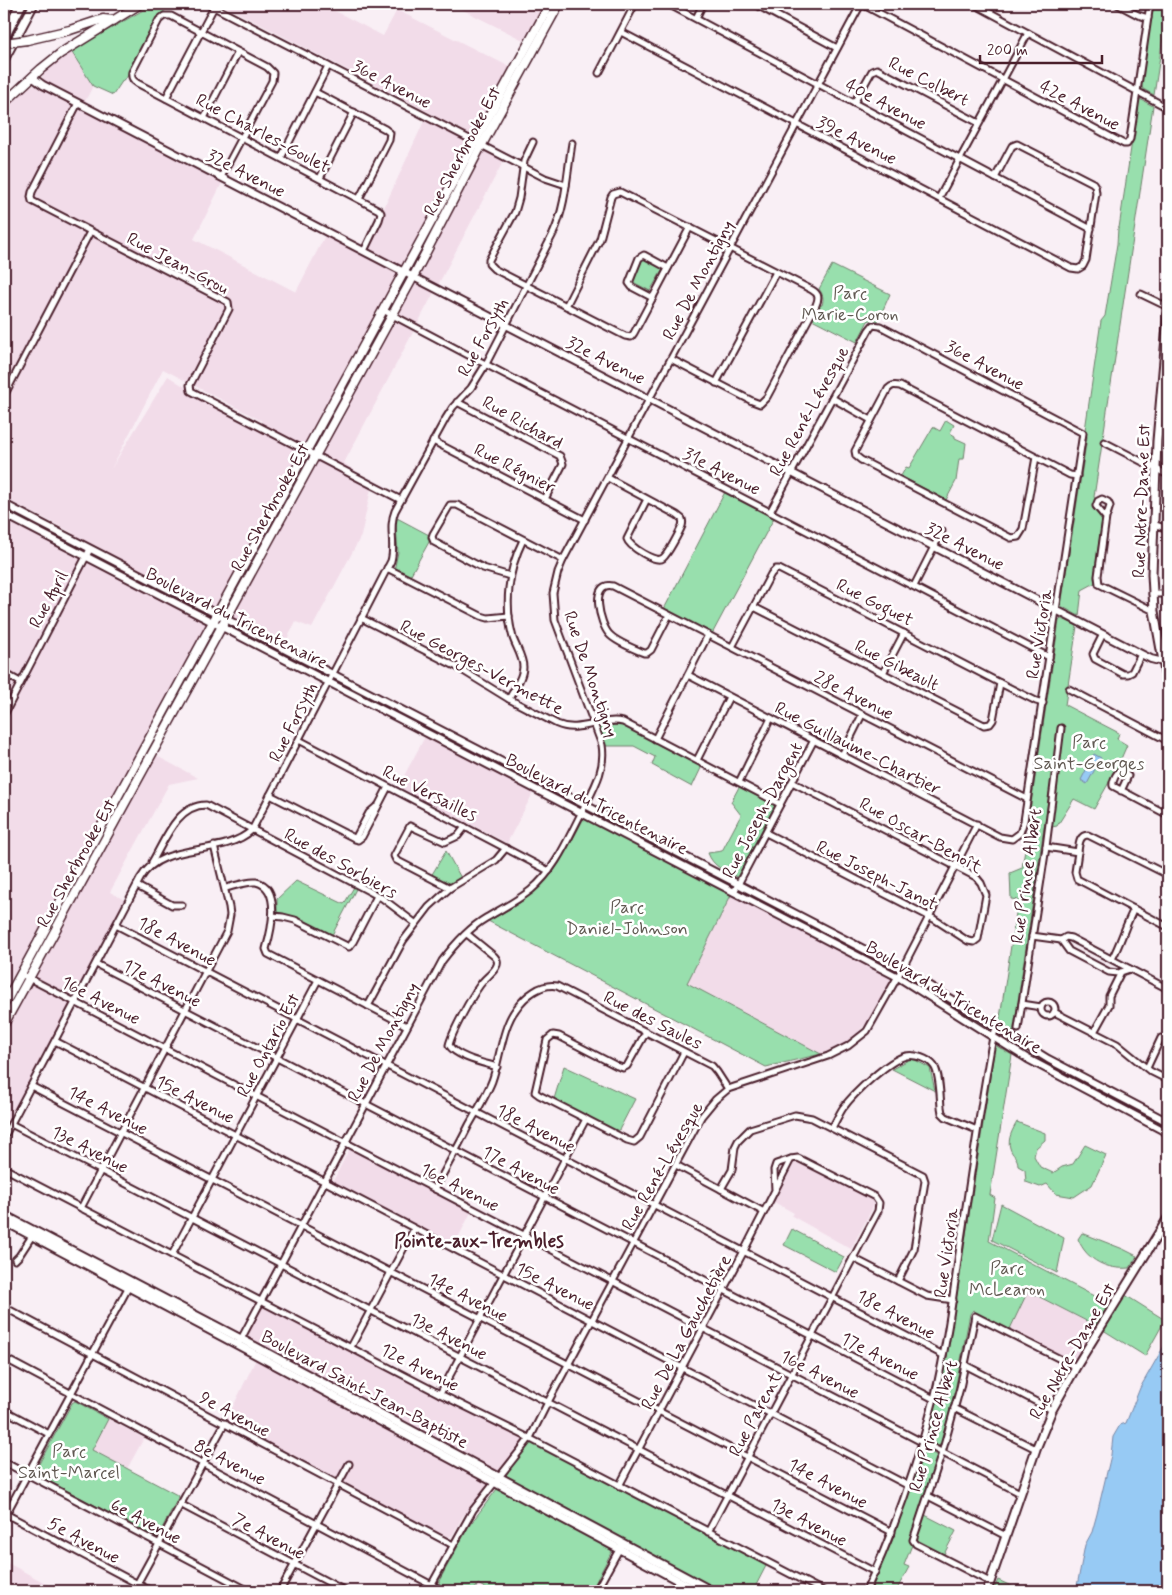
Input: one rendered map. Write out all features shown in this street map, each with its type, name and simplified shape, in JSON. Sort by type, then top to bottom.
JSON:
[{"type":"highway","points":[[4,13],[8,4]]},
{"type":"highway","points":[[4,37],[21,4]]},
{"type":"main road","points":[[4,60],[34,4]]},
{"type":"main road","points":[[4,104],[32,76],[61,53],[140,4]]},
{"type":"main road","name":"Rue Sherbrooke Est","points":[[4,1024],[414,276],[478,144],[550,4]]},
{"type":"main road","name":"Rue Sherbrooke Est","points":[[5,1003],[404,272],[559,4]]},
{"type":"main road","points":[[4,42],[26,40],[103,20],[114,20]]},
{"type":"main road","name":"Rue Notre-Dame Est","points":[[1168,314],[1155,468],[1152,554],[1154,611],[1166,663],[1168,689]]},
{"type":"main road","points":[[352,366],[361,372]]},
{"type":"main road","points":[[330,406],[340,411]]},
{"type":"main road","points":[[281,497],[287,507]]},
{"type":"main road","points":[[254,546],[259,559]]},
{"type":"main road","points":[[157,724],[166,729]]},
{"type":"main road","points":[[139,757],[148,762]]},
{"type":"main road","points":[[92,842],[102,847]]},
{"type":"main road","points":[[74,875],[84,880]]},
{"type":"main road","points":[[5,1003],[14,1005]]},
{"type":"main road","name":"Boulevard Saint-Jean-Baptiste","points":[[4,1215],[33,1233],[621,1546],[712,1591]]},
{"type":"main road","name":"Rue Notre-Dame Est","points":[[987,1591],[1020,1493],[1052,1410],[1076,1367],[1168,1218]]},
{"type":"main road","name":"Boulevard Saint-Jean-Baptiste","points":[[4,1221],[33,1233]]},
{"type":"main road","name":"Boulevard Saint-Jean-Baptiste","points":[[621,1546],[698,1591]]},
{"type":"street","name":"36e Avenue","points":[[208,4],[523,167],[545,178],[566,185]]},
{"type":"street","points":[[599,73],[636,4]]},
{"type":"street","name":"40e Avenue","points":[[668,4],[1091,229]]},
{"type":"street","points":[[696,18],[703,4]]},
{"type":"street","points":[[755,4],[837,48]]},
{"type":"street","name":"Rue De Montigny","points":[[240,1342],[442,961],[456,944],[484,919],[522,897],[549,870],[564,848],[598,780],[603,761],[602,745],[555,620],[553,593],[558,572],[796,124],[862,4]]},
{"type":"street","name":"42e Avenue","points":[[862,4],[1120,143],[1127,144],[1130,139],[1137,92]]},
{"type":"street","points":[[974,4],[1168,108]]},
{"type":"street","points":[[1116,4],[1148,18]]},
{"type":"street","points":[[1137,92],[1150,4]]},
{"type":"street","points":[[166,98],[214,7]]},
{"type":"street","name":"Rue Charles-Goulet","points":[[201,32],[171,16],[164,16],[159,20],[132,72],[132,78],[136,83],[377,209],[381,213],[379,220],[364,251]]},
{"type":"street","points":[[201,32],[267,67],[273,73],[272,81],[221,177]]},
{"type":"street","name":"39e Avenue","points":[[621,32],[1071,268],[1081,268],[1085,263],[1091,229]]},
{"type":"street","points":[[939,198],[1028,33]]},
{"type":"street","points":[[204,118],[238,52]]},
{"type":"street","points":[[281,158],[328,66]]},
{"type":"street","name":"Rue Colbert","points":[[854,103],[872,71],[877,69],[979,123]]},
{"type":"street","name":"32e Avenue","points":[[32,76],[41,84],[791,473],[1141,654],[1166,663]]},
{"type":"street","points":[[315,92],[385,129],[390,134],[389,140],[359,199]]},
{"type":"street","name":"Rue Jean-Grou","points":[[78,103],[32,192],[31,199],[34,203],[228,302],[229,309],[190,385],[191,391],[306,450]]},
{"type":"street","points":[[320,178],[354,112]]},
{"type":"street","points":[[533,142],[524,161],[519,198],[515,212],[489,262],[494,270],[625,336],[631,337],[690,228]]},
{"type":"street","name":"Rue Forsyth","points":[[252,830],[391,561],[393,550],[392,518],[401,500],[449,412],[470,388],[486,364],[558,224],[563,204],[572,143]]},
{"type":"street","points":[[995,178],[1012,146],[1017,144],[1089,181],[1095,186],[1096,193],[1091,229]]},
{"type":"street","points":[[566,306],[600,239],[609,202],[613,194],[620,192],[816,292],[818,298],[764,401],[760,404],[671,359]]},
{"type":"street","points":[[4,396],[90,232]]},
{"type":"street","points":[[653,298],[632,287],[630,283],[639,258],[644,255],[668,268]]},
{"type":"street","points":[[716,383],[776,272]]},
{"type":"street","points":[[1141,294],[1168,307]]},
{"type":"street","name":"31e Avenue","points":[[383,310],[1049,656]]},
{"type":"street","name":"36e Avenue","points":[[873,325],[880,326],[1083,433]]},
{"type":"street","name":"Rue René-Lévesque","points":[[770,512],[873,325]]},
{"type":"street","points":[[1036,457],[1023,530],[1018,537],[1011,538],[858,458],[855,451],[888,389],[891,386],[900,386],[1036,457],[1070,475],[1077,476]]},
{"type":"street","points":[[832,398],[871,420]]},
{"type":"street","name":"Rue Richard","points":[[458,402],[560,456],[563,464],[545,499]]},
{"type":"street","name":"Rue Victoria","points":[[1016,837],[1020,834],[1023,827],[1028,799],[1083,433]]},
{"type":"street","name":"Rue Régnier","points":[[433,441],[585,520]]},
{"type":"street","points":[[1104,442],[1168,475]]},
{"type":"street","points":[[306,450],[401,500]]},
{"type":"street","points":[[608,478],[647,499],[680,517],[683,521],[682,527],[666,554],[659,560],[632,546],[626,539],[647,499]]},
{"type":"street","name":"Boulevard du Tricentenaire","points":[[4,504],[90,548],[214,619]]},
{"type":"street","points":[[510,576],[483,568],[436,544],[432,539],[433,534],[450,505],[453,504],[563,560]]},
{"type":"street","name":"Boulevard du Tricentenaire","points":[[4,514],[86,557],[333,674],[902,969],[1048,1060],[1168,1122]]},
{"type":"street","points":[[1106,518],[1098,576],[1099,584],[1154,611]]},
{"type":"street","points":[[1154,524],[1168,529]]},
{"type":"street","points":[[914,586],[942,531]]},
{"type":"street","points":[[509,698],[520,678],[523,666],[513,639],[508,600],[510,576],[523,540]]},
{"type":"street","name":"Rue April","points":[[4,715],[90,548]]},
{"type":"street","points":[[387,568],[481,616],[488,618],[509,616]]},
{"type":"street","name":"Rue Goguet","points":[[732,648],[771,574],[776,569],[779,569],[1036,701],[1042,702]]},
{"type":"street","name":"28e Avenue","points":[[668,615],[651,650],[644,653],[607,633],[599,609],[600,592],[604,586],[613,586],[1028,799]]},
{"type":"street","points":[[1152,594],[1168,594]]},
{"type":"street","name":"Rue Gibeault","points":[[754,607],[984,725],[990,724],[993,720],[1000,682]]},
{"type":"street","name":"Rue Georges-Vermette","points":[[362,618],[457,667],[509,698],[564,727],[575,728],[614,720],[623,722],[780,804]]},
{"type":"street","name":"Boulevard du Tricentenaire","points":[[224,624],[329,682],[898,977],[1028,1059],[1168,1133]]},
{"type":"street","points":[[883,673],[904,633]]},
{"type":"street","points":[[1103,634],[1093,657],[1123,674],[1132,672],[1141,654]]},
{"type":"street","points":[[655,739],[708,636]]},
{"type":"street","points":[[4,673],[20,682]]},
{"type":"street","name":"Rue Guillaume-Chartier","points":[[688,675],[1000,837],[1012,839],[1016,837]]},
{"type":"street","points":[[1069,689],[1168,741]]},
{"type":"street","points":[[697,760],[730,697]]},
{"type":"street","points":[[842,754],[862,715]]},
{"type":"street","points":[[739,782],[771,718]]},
{"type":"street","name":"Rue Prince Albert","points":[[1018,1029],[1046,847],[1061,728]]},
{"type":"street","name":"Rue Versailles","points":[[299,740],[549,870]]},
{"type":"street","name":"Rue Joseph-Dargent","points":[[734,892],[814,740]]},
{"type":"street","name":"Rue Oscar-Benoît","points":[[792,782],[976,877],[982,883],[986,895],[979,936],[974,942]]},
{"type":"street","points":[[270,795],[358,840],[361,839],[388,787]]},
{"type":"street","points":[[1121,791],[1168,815]]},
{"type":"street","name":"Rue des Sorbiers","points":[[162,846],[177,819],[185,810],[198,805],[206,805],[377,896],[415,923]]},
{"type":"street","name":"Rue René-Lévesque","points":[[428,1591],[474,1510],[530,1438],[702,1117],[715,1100],[728,1089],[828,1056],[848,1046],[867,1031],[898,977],[977,824]]},
{"type":"street","points":[[450,888],[396,860],[394,856],[410,826],[445,842],[458,836],[465,827]]},
{"type":"street","points":[[151,864],[161,859],[238,839],[252,830]]},
{"type":"street","points":[[630,838],[634,830]]},
{"type":"street","name":"Rue Joseph-Janot","points":[[766,833],[929,917],[968,941],[974,942]]},
{"type":"street","points":[[1168,875],[1088,835],[1084,835],[1081,838],[1075,872],[1078,879],[1168,926]]},
{"type":"street","points":[[162,846],[165,853],[173,856]]},
{"type":"street","points":[[4,1137],[142,874],[151,864],[162,846]]},
{"type":"street","points":[[81,1208],[224,940],[229,924],[230,907],[214,846]]},
{"type":"street","points":[[662,854],[667,847]]},
{"type":"street","points":[[1046,847],[1078,852]]},
{"type":"street","points":[[368,1006],[392,958],[415,923],[450,888],[496,860],[506,848]]},
{"type":"street","points":[[701,875],[706,867]]},
{"type":"street","points":[[226,888],[256,882],[263,885],[271,895],[273,916],[266,952],[408,1026]]},
{"type":"street","points":[[137,886],[172,904],[182,905]]},
{"type":"street","points":[[273,916],[294,920],[349,947],[377,896]]},
{"type":"street","points":[[1112,959],[1123,938],[1123,932],[1134,909]]},
{"type":"street","name":"18e Avenue","points":[[116,925],[943,1355]]},
{"type":"street","points":[[435,1190],[476,1112],[497,1067],[459,1054],[450,1048],[449,1045],[473,995],[497,963],[496,958],[467,934]]},
{"type":"street","points":[[1032,936],[1061,940],[1071,938],[1168,989]]},
{"type":"street","points":[[839,946],[844,939]]},
{"type":"street","points":[[1061,940],[1069,952],[1109,972],[1121,972],[1130,969]]},
{"type":"street","name":"17e Avenue","points":[[96,964],[934,1399]]},
{"type":"street","points":[[1094,1032],[1109,1005],[1109,996],[1121,972]]},
{"type":"street","name":"16e Avenue","points":[[21,974],[1020,1493]]},
{"type":"street","name":"Rue Ontario Est","points":[[172,1255],[318,980]]},
{"type":"street","name":"Rue des Saules","points":[[497,1067],[506,1029],[516,1008],[534,991],[551,985],[557,986],[712,1066],[728,1089]]},
{"type":"street","points":[[1041,1007],[1043,1003],[1050,1002],[1054,1005],[1054,1012]]},
{"type":"street","points":[[1022,1004],[1041,1007]]},
{"type":"street","points":[[1041,1007],[1043,1014],[1047,1016],[1054,1012]]},
{"type":"street","points":[[1054,1012],[1122,1047],[1147,1068],[1168,1080]]},
{"type":"street","name":"Rue Victoria","points":[[866,1591],[892,1532],[909,1486],[934,1399],[952,1300],[977,1130],[996,1028]]},
{"type":"street","points":[[646,1032],[627,1066],[623,1068],[553,1034],[547,1040],[535,1092],[634,1142],[640,1137],[684,1052]]},
{"type":"street","points":[[1147,1068],[1161,1038]]},
{"type":"street","name":"15e Avenue","points":[[54,1041],[909,1486]]},
{"type":"street","points":[[832,1128],[847,1103],[874,1077],[902,1057],[911,1056],[922,1058],[934,1065],[937,1073],[941,1107],[946,1117],[977,1130]]},
{"type":"street","points":[[1079,1087],[1083,1078]]},
{"type":"street","name":"14e Avenue","points":[[31,1086],[892,1532]]},
{"type":"street","points":[[721,1189],[732,1170],[735,1147],[738,1141],[750,1129],[756,1126],[795,1115],[812,1118],[919,1173],[924,1179],[914,1249],[898,1281]]},
{"type":"street","points":[[440,1394],[586,1119]]},
{"type":"street","name":"13e Avenue","points":[[11,1124],[875,1572]]},
{"type":"street","name":"Rue De La Gauchetière","points":[[775,1190],[774,1170],[776,1164],[791,1158]]},
{"type":"street","name":"Rue De La Gauchetière","points":[[619,1486],[744,1251],[791,1158]]},
{"type":"street","name":"Rue Parent","points":[[708,1532],[876,1215],[879,1203],[871,1195],[805,1161],[791,1158]]},
{"type":"street","points":[[676,1165],[764,1212]]},
{"type":"street","name":"12e Avenue","points":[[4,1168],[823,1591]]},
{"type":"street","points":[[351,1347],[414,1229]]},
{"type":"street","points":[[15,1260],[33,1233]]},
{"type":"street","points":[[853,1258],[927,1296],[952,1300]]},
{"type":"street","points":[[5,1514],[130,1284]]},
{"type":"street","name":"9e Avenue","points":[[4,1307],[453,1545]]},
{"type":"street","name":"Rue Prince Albert","points":[[990,1582],[913,1542],[942,1453],[965,1365],[975,1316],[1076,1367]]},
{"type":"street","name":"8e Avenue","points":[[4,1358],[443,1591]]},
{"type":"street","points":[[965,1365],[1052,1410]]},
{"type":"street","points":[[954,1408],[1036,1449]]},
{"type":"street","points":[[4,1410],[49,1434]]},
{"type":"street","points":[[138,1584],[225,1424]]},
{"type":"street","name":"6e Avenue","points":[[4,1462],[249,1591]]},
{"type":"street","points":[[280,1591],[349,1464]]},
{"type":"street","points":[[928,1496],[1006,1536]]},
{"type":"street","name":"7e Avenue","points":[[180,1504],[345,1591]]},
{"type":"street","name":"5e Avenue","points":[[5,1514],[152,1591]]},
{"type":"street","points":[[596,1591],[621,1546]]},
{"type":"shaded area","points":[[221,4],[322,4],[383,36],[397,10],[510,67],[474,136]]},
{"type":"shaded area","points":[[451,4],[544,4],[525,41]]},
{"type":"shaded area","points":[[71,51],[93,86],[81,109],[223,181],[194,239],[296,292],[327,232],[364,251],[426,117],[474,142],[216,615],[70,538],[73,533],[4,498],[4,110],[31,85],[36,86],[43,79],[42,74]],"holes":[[[163,369],[262,421],[260,426],[191,391],[168,376],[111,469]]]},
{"type":"shaded area","points":[[482,146],[505,158],[344,463],[372,484],[361,536],[312,628],[296,622],[282,648],[226,620]]},
{"type":"shaded area","points":[[4,514],[212,622],[4,1005]]},
{"type":"shaded area","points":[[426,735],[534,791],[507,843],[398,787]]},
{"type":"shaded area","points":[[153,754],[198,778],[169,784],[110,892],[128,902],[4,1136],[4,1026]]},
{"type":"shaded area","points":[[731,895],[892,978],[870,1019],[854,1037],[842,1045],[821,1054],[687,983]]},
{"type":"shaded area","points":[[350,1148],[472,1210],[454,1246],[332,1183]]},
{"type":"shaded area","points":[[800,1162],[871,1197],[872,1209],[851,1249],[792,1216],[794,1213],[774,1202],[794,1163]]},
{"type":"shaded area","points":[[1027,1291],[1100,1328],[1076,1367],[1008,1333]]},
{"type":"shaded area","points":[[262,1301],[530,1438],[500,1478],[241,1339]]},
{"type":"shaded area","points":[[258,1355],[487,1482],[488,1485],[463,1516],[452,1536],[449,1537],[338,1484],[225,1423]]},
{"type":"shaded area","points":[[108,1419],[144,1438],[127,1469],[92,1450]]},
{"type":"shaded area","points":[[4,1561],[60,1591],[4,1591]]},
{"type":"green space","points":[[154,4],[168,4],[128,76],[113,95],[93,86],[71,51]]},
{"type":"green space","points":[[1153,4],[1168,4],[1154,95],[1143,89],[1141,85]]},
{"type":"green space","points":[[1140,99],[1153,106],[1094,497],[1096,500],[1094,503],[1095,509],[1102,520],[1094,578],[1095,583],[1082,590],[1079,616],[1061,606],[1087,437],[1085,430],[1101,321],[1105,316],[1138,101]]},
{"type":"green space","points":[[643,258],[663,269],[650,291],[633,282]]},
{"type":"green space","name":"Parc Marie-Coron","points":[[832,265],[890,294],[878,321],[873,319],[868,321],[857,342],[812,319],[820,305],[822,305],[823,297],[819,289]]},
{"type":"green space","points":[[946,420],[954,425],[950,433],[955,438],[966,443],[964,459],[959,459],[956,481],[946,500],[901,476],[906,467],[909,468],[933,427],[940,431]]},
{"type":"green space","points":[[725,492],[774,518],[712,634],[664,609]]},
{"type":"green space","points":[[397,518],[429,535],[429,542],[410,576],[395,568],[398,552]]},
{"type":"green space","name":"Parc Saint-Georges","points":[[1061,619],[1077,626],[1065,705],[1119,733],[1117,739],[1127,745],[1117,768],[1094,809],[1074,799],[1057,826],[1047,828],[1056,748],[1013,1034],[999,1024],[1018,900],[1011,899],[1010,873],[1022,868],[1059,621]]},
{"type":"green space","points":[[611,723],[625,726],[702,766],[692,787],[652,765],[655,757],[634,746],[606,746],[599,726]]},
{"type":"green space","points":[[739,787],[775,805],[737,877],[716,865],[708,853],[722,851],[741,815],[731,802]]},
{"type":"green space","name":"Parc Daniel-Johnson","points":[[584,818],[731,895],[687,983],[821,1054],[766,1067],[488,921],[521,902],[542,884],[565,853]]},
{"type":"green space","points":[[446,851],[461,878],[449,885],[431,876]]},
{"type":"green space","points":[[296,881],[344,904],[354,887],[356,889],[332,935],[300,918],[277,912],[277,899]]},
{"type":"green space","name":"Parc McLearon","points":[[995,1045],[1012,1055],[990,1195],[995,1198],[989,1241],[1113,1306],[1122,1293],[1165,1320],[1145,1356],[1100,1328],[1028,1291],[1008,1333],[975,1317],[977,1313],[973,1310],[970,1314],[955,1390],[941,1445],[938,1446],[926,1439],[952,1326]]},
{"type":"green space","points":[[910,1059],[930,1068],[935,1091],[892,1069]]},
{"type":"green space","points":[[564,1066],[635,1099],[618,1132],[554,1099]]},
{"type":"green space","points":[[1017,1122],[1045,1133],[1045,1140],[1036,1148],[1034,1156],[1040,1167],[1053,1173],[1062,1167],[1073,1164],[1085,1145],[1106,1155],[1092,1185],[1074,1197],[1056,1194],[1047,1184],[1040,1187],[1026,1182],[1025,1170],[1018,1166],[1009,1145],[1011,1134]]},
{"type":"green space","points":[[1001,1204],[1064,1238],[1057,1273],[992,1240]]},
{"type":"green space","points":[[792,1229],[844,1257],[836,1272],[784,1245]]},
{"type":"green space","points":[[1082,1233],[1137,1256],[1130,1268],[1106,1266],[1092,1258],[1082,1247],[1078,1239]]},
{"type":"green space","name":"Parc Saint-Marcel","points":[[75,1401],[108,1419],[92,1450],[179,1496],[157,1538],[34,1473],[72,1403]]},
{"type":"green space","points":[[530,1438],[768,1562],[753,1591],[712,1591],[500,1478]]},
{"type":"green space","points":[[926,1450],[936,1455],[937,1459],[910,1540],[912,1545],[904,1565],[909,1567],[896,1591],[870,1591],[892,1541],[923,1451]]},
{"type":"green space","points":[[498,1488],[612,1549],[591,1591],[490,1591],[478,1584],[474,1591],[453,1591],[439,1584],[469,1526]]},
{"type":"green space","points":[[925,1515],[956,1531],[943,1556],[916,1541]]},
{"type":"green space","points":[[998,1580],[1022,1591],[999,1591],[994,1589]]},
{"type":"water","points":[[1094,754],[1101,758],[1087,784],[1081,780]]},
{"type":"water","points":[[1168,1339],[1168,1591],[1076,1591],[1085,1545],[1092,1532],[1097,1514],[1111,1455],[1113,1437],[1120,1425],[1126,1423],[1140,1388]]},
{"type":"district","name":"Pointe-aux-Trembles","points":[[479,1240]]}]
